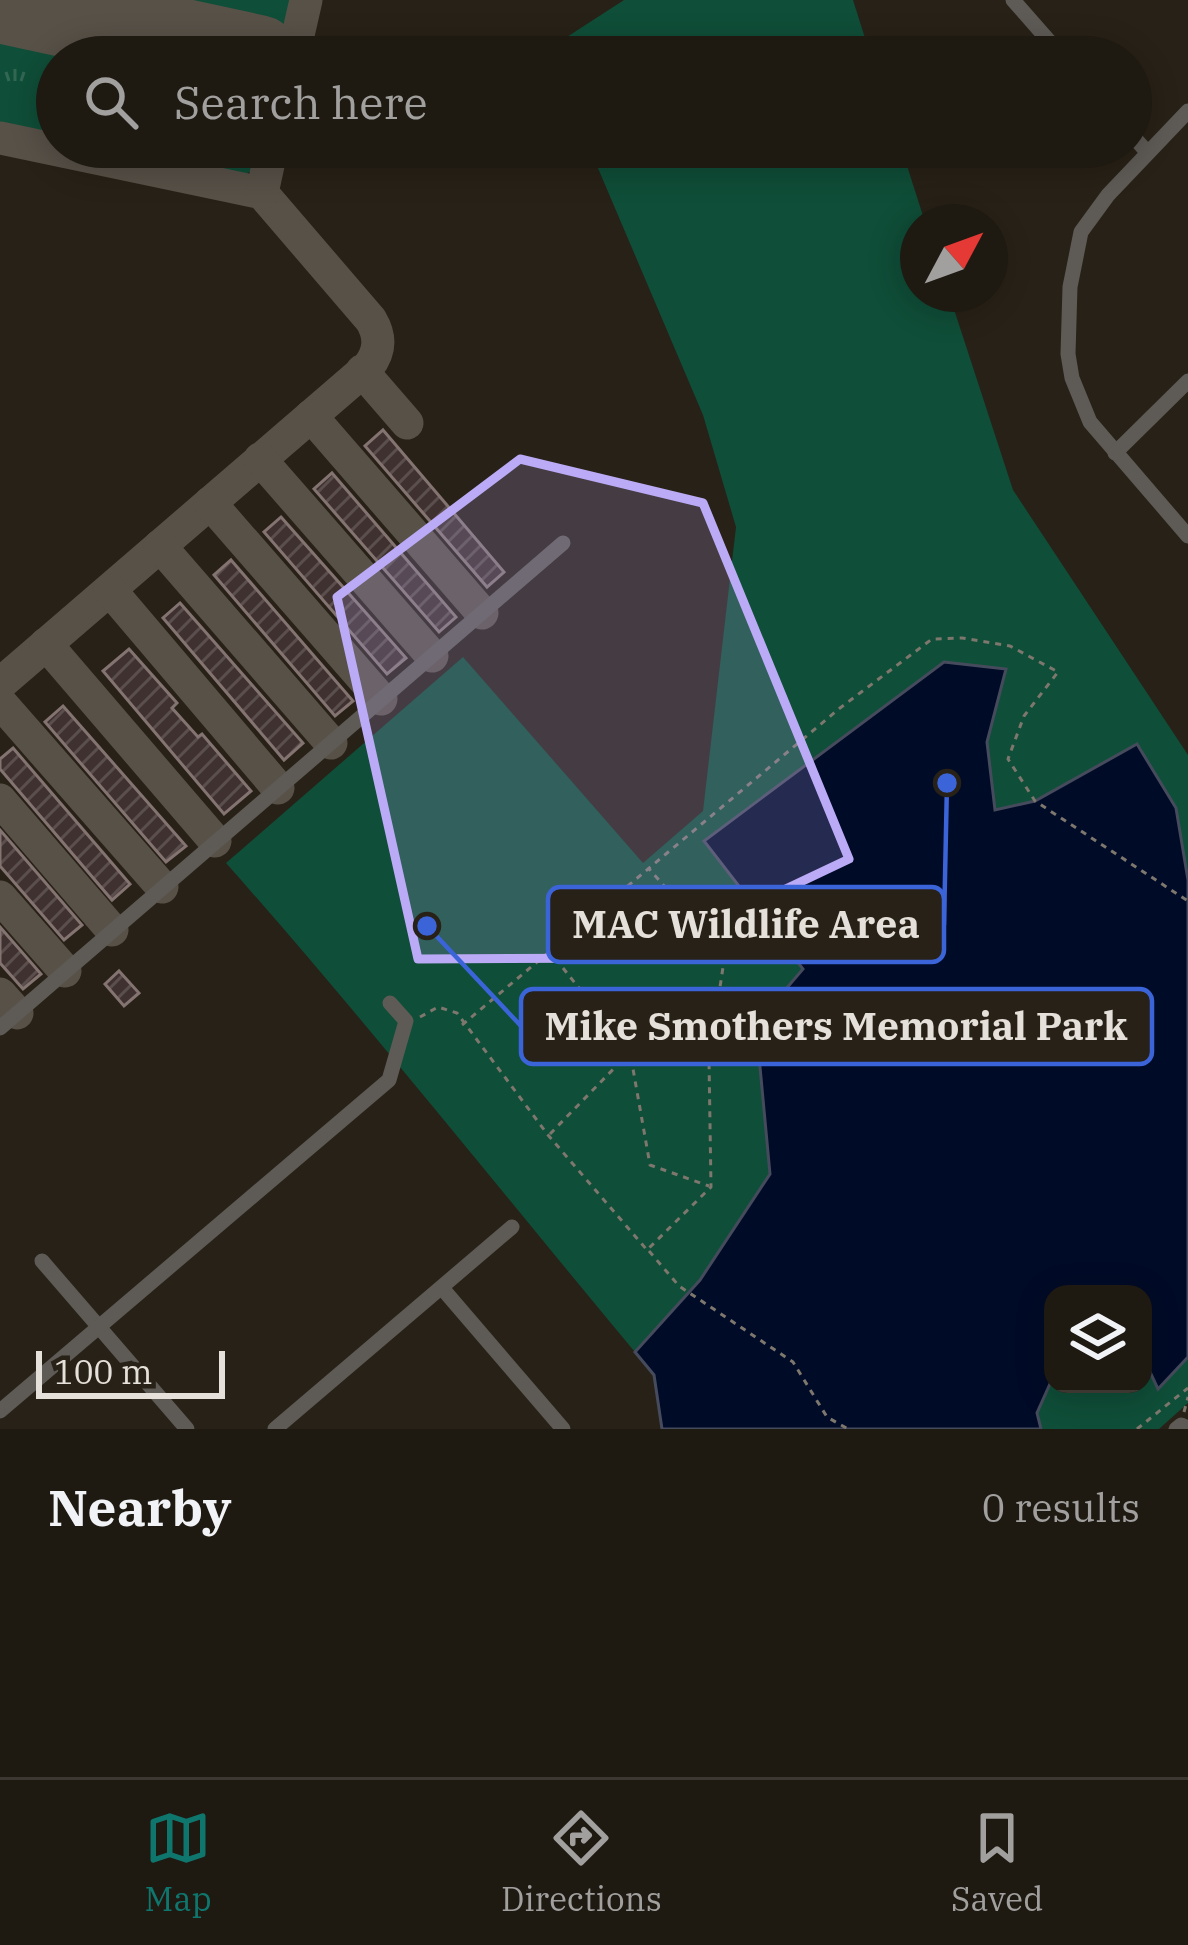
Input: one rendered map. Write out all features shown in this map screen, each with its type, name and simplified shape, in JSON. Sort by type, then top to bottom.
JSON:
[{"type":"street","points":[[1013,0],[1045,36]]},
{"type":"street","points":[[1152,147],[1188,111]]},
{"type":"street","points":[[1133,168],[1090,215],[1081,232],[1070,287],[1068,354],[1090,422],[1188,536]]},
{"type":"street","points":[[1115,453],[1188,381]]},
{"type":"street","points":[[0,1028],[562,543]]},
{"type":"street","points":[[0,1411],[389,1080],[406,1021],[390,1003]]},
{"type":"street","points":[[275,1429],[512,1228]]},
{"type":"street","points":[[42,1261],[187,1429]]},
{"type":"street","points":[[442,1288],[562,1429]]},
{"type":"street","points":[[1176,1429],[1188,1428]]},
{"type":"path","points":[[462,1025],[840,708],[932,639],[962,638],[1010,646],[1058,672],[1024,716],[1008,759],[1035,801],[1188,901]]},
{"type":"path","points":[[647,1250],[711,1187],[710,1056],[725,954],[648,868]]},
{"type":"path","points":[[549,951],[630,1052],[650,1165],[711,1187]]},
{"type":"path","points":[[406,1021],[439,1007],[457,1013],[548,1135],[679,1286],[793,1362],[827,1417],[848,1429]]},
{"type":"path","points":[[548,1135],[630,1052],[710,1056]]},
{"type":"path","points":[[1137,1429],[1188,1388]]},
{"type":"highlighted area","points":[[520,459],[703,503],[849,859],[640,958],[418,959],[337,597]]},
{"type":"green space","points":[[0,0],[297,0],[289,36],[36,36],[36,136],[0,128]]},
{"type":"green space","points":[[624,0],[853,0],[864,36],[568,36]]},
{"type":"green space","points":[[189,168],[257,168],[238,178]]},
{"type":"green space","points":[[598,168],[908,168],[919,204],[900,204],[900,312],[955,312],[1013,490],[1188,755],[1188,1403],[1159,1429],[662,1429],[654,1375],[226,863],[463,657],[643,863],[703,811],[736,527],[703,415]]},
{"type":"water","points":[[944,662],[1006,669],[987,742],[995,810],[1035,801],[1137,744],[1176,808],[1188,880],[1188,1357],[1158,1389],[1152,1376],[1152,1285],[1044,1285],[1046,1393],[1037,1413],[1041,1429],[662,1429],[654,1375],[635,1352],[700,1280],[770,1174],[756,1024],[803,969],[704,841]]},
{"type":"building","points":[[383,430],[504,572],[487,587],[365,446]]},
{"type":"building","points":[[332,473],[456,617],[439,632],[314,489]]},
{"type":"building","points":[[281,517],[406,658],[387,674],[264,532]]},
{"type":"building","points":[[231,560],[353,701],[335,716],[214,575]]},
{"type":"building","points":[[180,603],[303,743],[284,760],[163,618]]},
{"type":"building","points":[[129,649],[177,703],[172,708],[198,737],[202,734],[251,791],[224,814],[103,671]]},
{"type":"building","points":[[63,706],[186,846],[166,862],[45,722]]},
{"type":"building","points":[[13,748],[130,884],[112,900],[0,769],[0,759]]},
{"type":"building","points":[[0,830],[82,925],[64,940],[0,866]]},
{"type":"building","points":[[0,927],[41,974],[23,989],[0,963]]},
{"type":"building","points":[[119,971],[139,993],[124,1006],[105,984]]},
{"type":"taxiway","points":[[298,36],[306,0]]},
{"type":"taxiway","points":[[0,138],[36,146]]},
{"type":"taxiway","points":[[0,684],[368,367],[375,356],[378,344],[371,320],[262,193],[143,168]]},
{"type":"taxiway","points":[[262,193],[267,168]]},
{"type":"taxiway","points":[[362,371],[407,423]]},
{"type":"taxiway","points":[[311,416],[482,613]]},
{"type":"taxiway","points":[[260,459],[432,656]]},
{"type":"taxiway","points":[[210,503],[381,699]]},
{"type":"taxiway","points":[[160,546],[331,743]]},
{"type":"taxiway","points":[[110,590],[278,788]]},
{"type":"taxiway","points":[[46,644],[215,841]]},
{"type":"taxiway","points":[[0,702],[162,887]]},
{"type":"taxiway","points":[[0,800],[112,930]]},
{"type":"taxiway","points":[[0,897],[65,971]]},
{"type":"taxiway","points":[[0,994],[17,1013]]},
{"type":"runway","points":[[0,1],[161,36]]},
{"type":"place","name":"MAC Wildlife Area","points":[[947,783]]},
{"type":"place","name":"Mike Smothers Memorial Park","points":[[427,926]]}]
